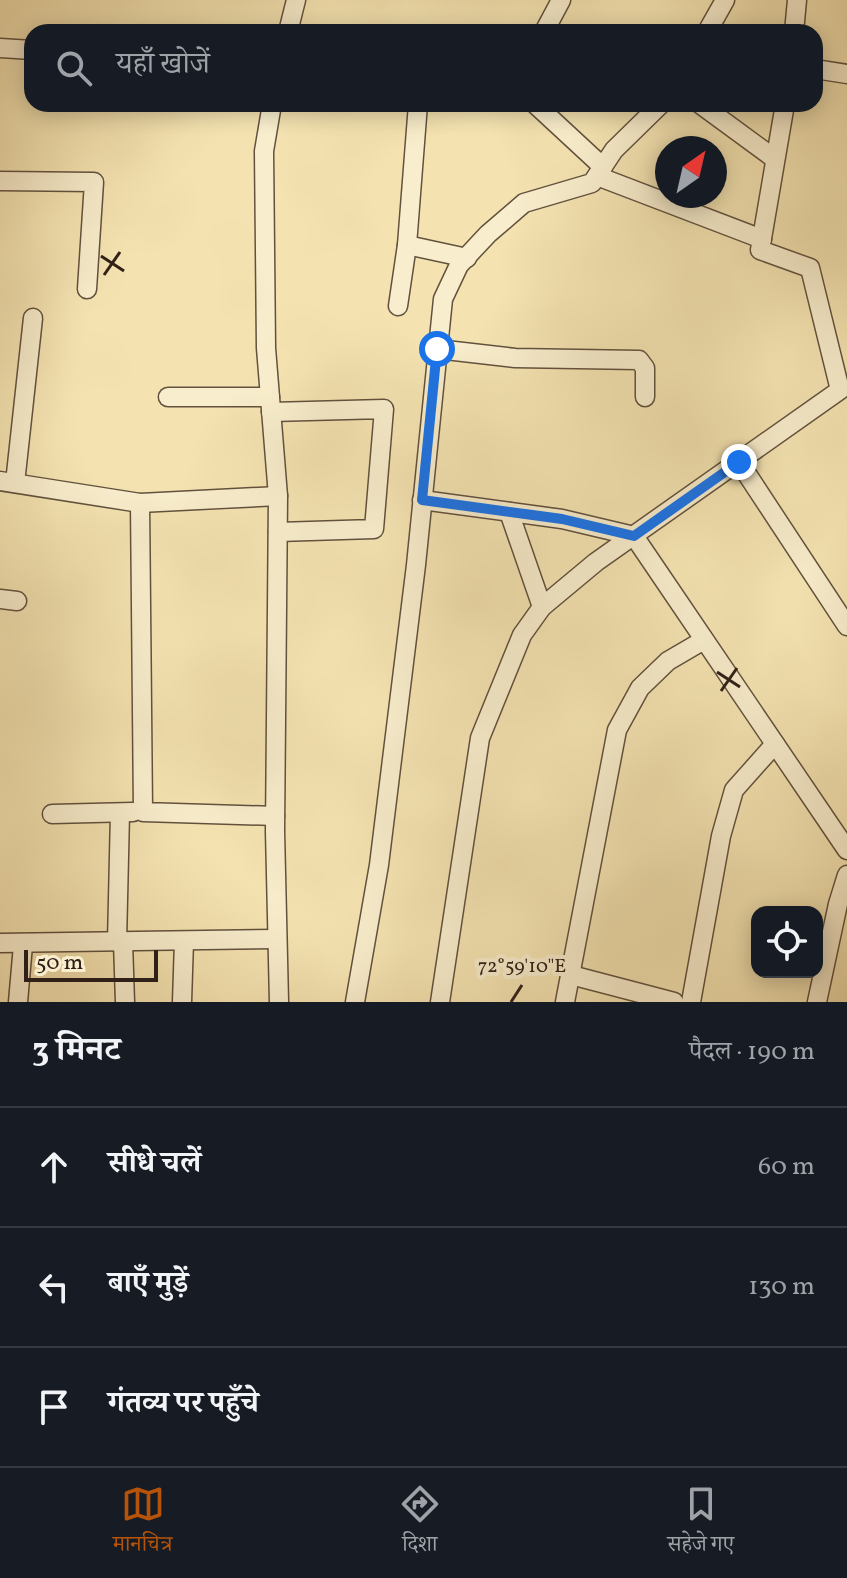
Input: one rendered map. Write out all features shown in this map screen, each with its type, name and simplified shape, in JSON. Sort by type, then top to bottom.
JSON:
[{"type":"street","points":[[290,24],[296,0]]},
{"type":"street","points":[[548,24],[561,0]]},
{"type":"street","points":[[712,24],[725,0]]},
{"type":"street","points":[[795,24],[797,0]]},
{"type":"street","points":[[0,48],[24,50]]},
{"type":"street","points":[[823,70],[847,74]]},
{"type":"street","points":[[271,112],[264,151],[265,294],[278,496],[275,816],[279,1002]]},
{"type":"street","points":[[398,306],[407,245],[417,112]]},
{"type":"street","points":[[543,112],[600,171],[762,239]]},
{"type":"street","points":[[355,1002],[379,865],[416,565],[443,299],[459,265],[488,234],[524,203],[592,183],[614,150],[653,112]]},
{"type":"street","points":[[711,112],[775,159]]},
{"type":"street","points":[[440,1002],[480,738],[522,635],[542,607],[596,562],[739,462],[844,395],[810,268],[760,250],[784,112]]},
{"type":"street","points":[[0,181],[94,182],[87,289]]},
{"type":"street","points":[[407,245],[467,258]]},
{"type":"street","points":[[33,318],[8,482],[140,503],[278,496]]},
{"type":"street","points":[[437,349],[515,358],[639,360],[645,368],[645,397]]},
{"type":"street","points":[[168,397],[384,409],[374,529],[278,532]]},
{"type":"street","points":[[739,462],[847,626]]},
{"type":"street","points":[[422,500],[562,519],[634,536],[847,850]]},
{"type":"street","points":[[140,503],[143,812]]},
{"type":"street","points":[[509,512],[542,607]]},
{"type":"street","points":[[565,1002],[617,730],[640,688],[668,661],[704,640]]},
{"type":"street","points":[[691,1002],[721,836],[734,790],[775,744]]},
{"type":"street","points":[[52,814],[143,812],[275,816]]},
{"type":"street","points":[[120,813],[120,942],[125,1002]]},
{"type":"street","points":[[817,1002],[847,875]]},
{"type":"street","points":[[0,943],[277,939]]},
{"type":"street","points":[[182,1002],[184,941]]},
{"type":"street","points":[[18,1002],[23,945]]},
{"type":"street","points":[[571,975],[674,1002]]},
{"type":"route","points":[[437,349],[422,500],[562,519],[634,536],[739,462]]}]
